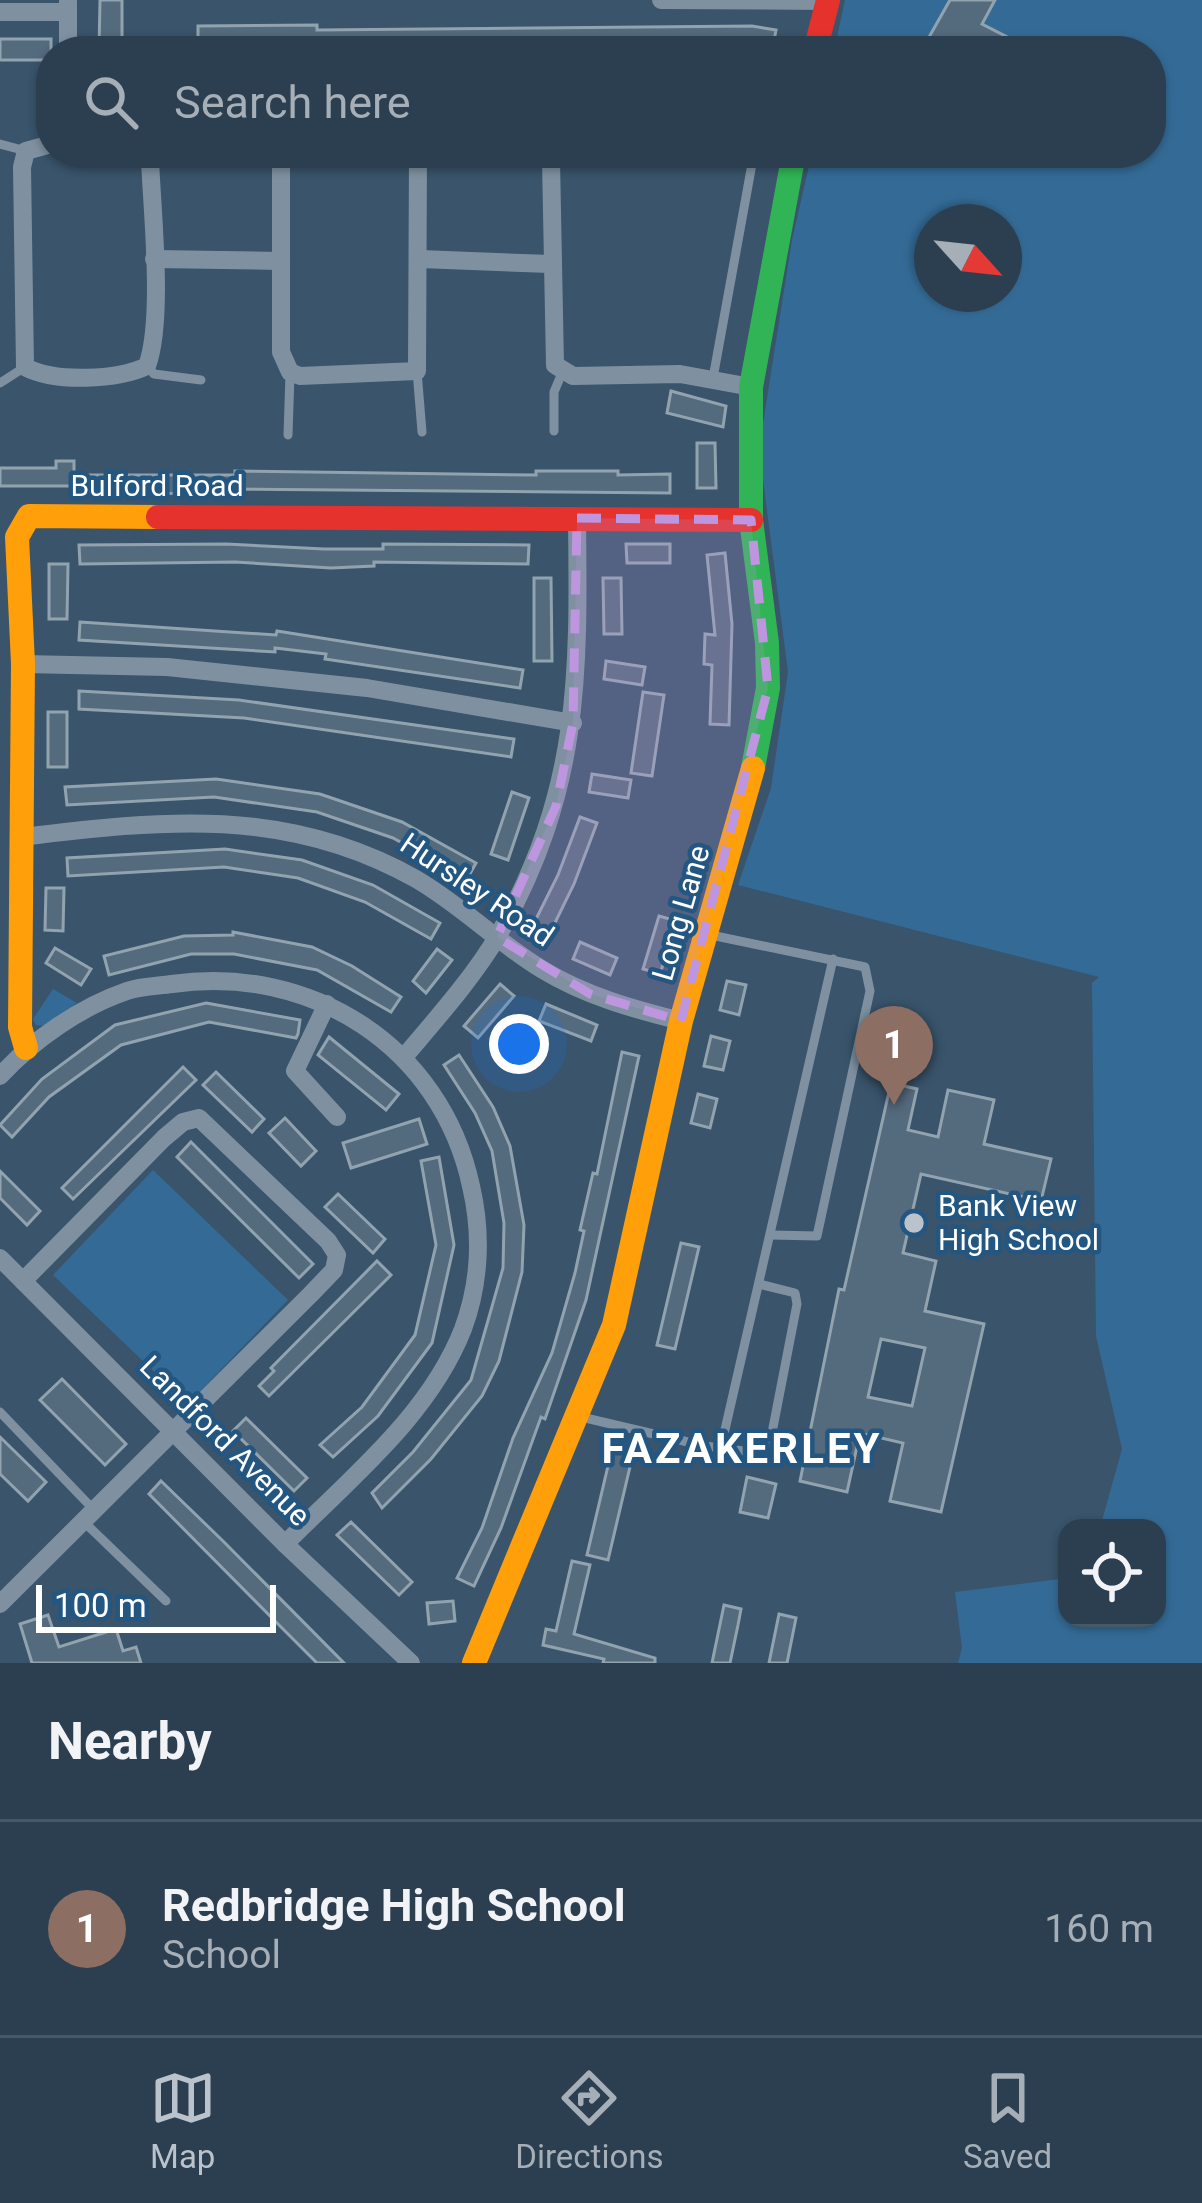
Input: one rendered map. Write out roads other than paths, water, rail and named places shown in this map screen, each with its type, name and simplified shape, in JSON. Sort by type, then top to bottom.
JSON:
[{"type":"street","points":[[661,0],[828,1],[819,36]]},
{"type":"street","points":[[0,12],[67,6],[68,36]]},
{"type":"street","points":[[36,148],[26,151],[22,167],[25,367],[39,374],[124,376],[147,366],[153,351],[150,168]]},
{"type":"street","points":[[281,168],[281,352],[290,372],[301,376],[418,371],[418,168]]},
{"type":"street","points":[[551,168],[555,365],[562,373],[680,374],[751,387]]},
{"type":"street","name":"Long Lane","points":[[484,1656],[574,1415],[614,1325],[681,1021],[754,764],[768,688],[751,520],[751,387],[784,168]]},
{"type":"street","points":[[154,259],[280,261]]},
{"type":"street","points":[[420,259],[550,264]]},
{"type":"street","name":"Bulford Road","points":[[26,1048],[20,1027],[23,664],[17,537],[29,516],[751,520]]},
{"type":"street","points":[[404,1058],[497,937],[556,806],[573,723],[579,652],[577,518]]},
{"type":"street","points":[[23,664],[167,668],[367,688],[573,723]]},
{"type":"street","name":"Hursley Road","points":[[21,838],[116,826],[238,822],[286,830],[378,859],[456,904],[543,970],[590,994],[681,1021]]},
{"type":"street","points":[[0,1076],[26,1048],[128,991],[205,980],[270,985],[327,1004],[404,1058],[440,1104],[466,1160],[478,1216],[464,1327],[440,1378],[403,1425],[285,1544]]},
{"type":"street","points":[[327,1004],[295,1071],[337,1117]]},
{"type":"street","points":[[0,1604],[334,1270],[337,1256],[328,1241],[199,1118],[183,1122],[164,1138],[23,1281]]},
{"type":"street","name":"Landford Avenue","points":[[0,1258],[285,1544],[411,1663]]},
{"type":"lane","points":[[0,144],[26,151]]},
{"type":"lane","points":[[713,380],[751,168]]},
{"type":"lane","points":[[147,366],[154,374],[201,380]]},
{"type":"lane","points":[[0,383],[25,367]]},
{"type":"lane","points":[[418,371],[422,432]]},
{"type":"lane","points":[[288,434],[290,372]]},
{"type":"lane","points":[[554,431],[554,392],[562,373]]},
{"type":"lane","points":[[706,934],[865,967],[870,991],[817,1236],[771,1235]]},
{"type":"lane","points":[[721,1447],[833,959]]},
{"type":"lane","points":[[574,1415],[759,1453],[771,1438],[797,1304],[795,1293],[759,1284]]},
{"type":"lane","points":[[0,1412],[166,1601]]},
{"type":"place","name":"Redbridge High School","points":[[894,1105]]},
{"type":"place","name":"Bank View High School","points":[[914,1223]]},
{"type":"district","name":"FAZAKERLEY","points":[[742,1448]]}]
